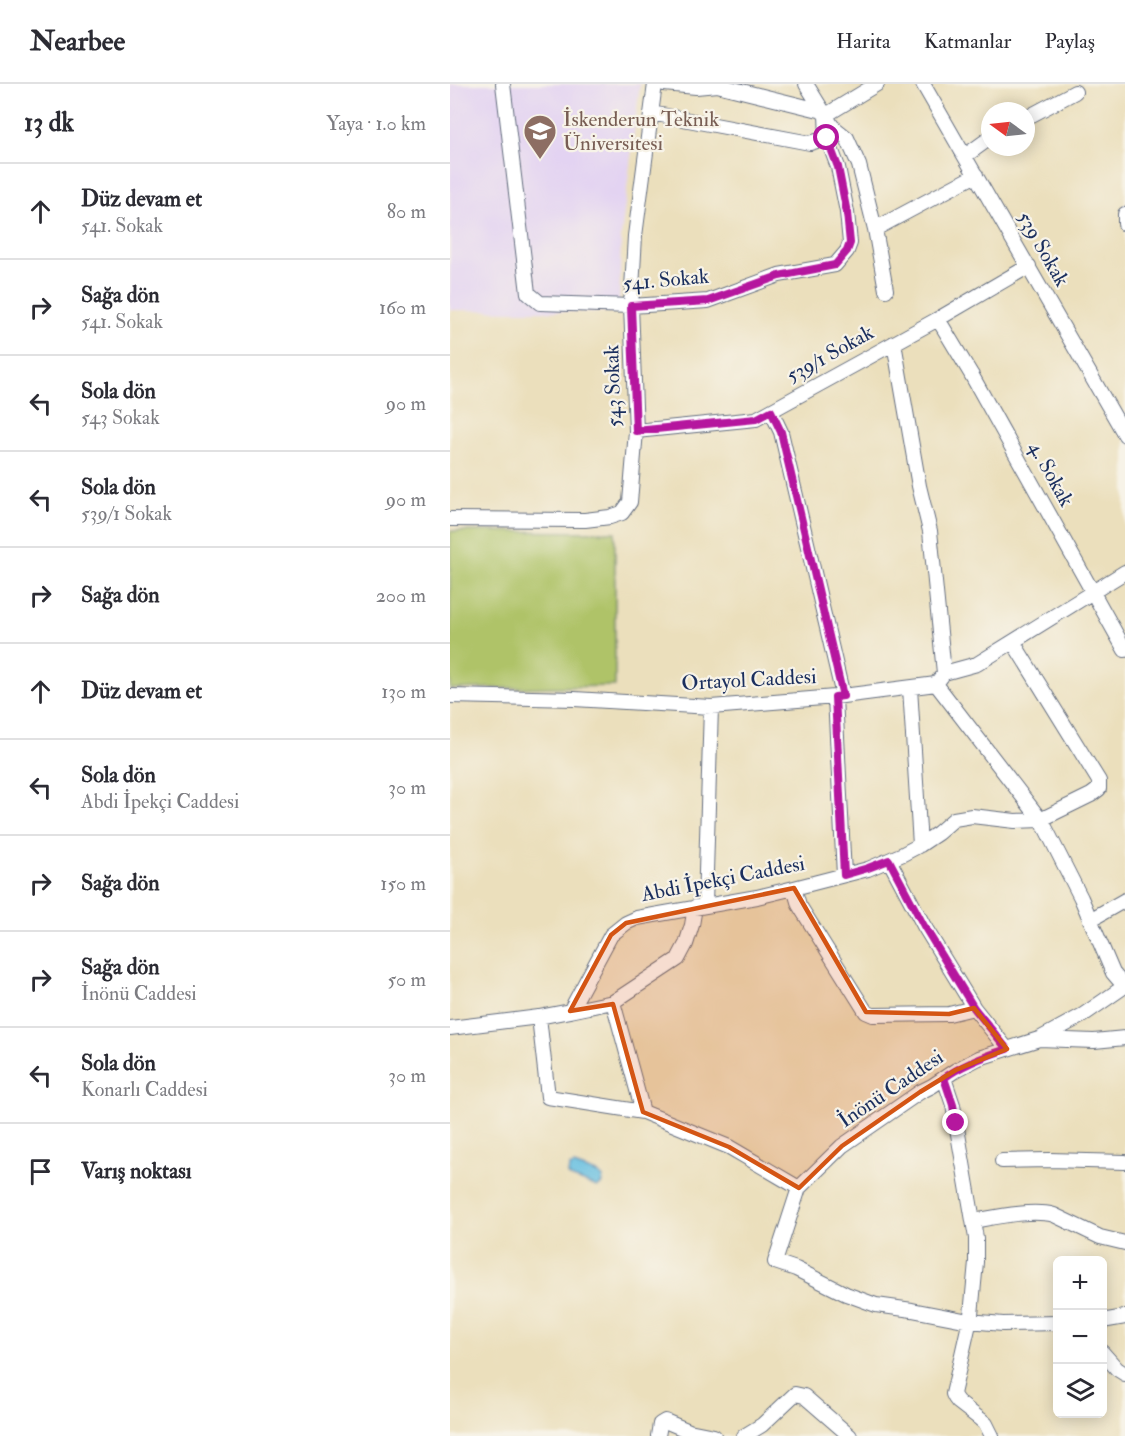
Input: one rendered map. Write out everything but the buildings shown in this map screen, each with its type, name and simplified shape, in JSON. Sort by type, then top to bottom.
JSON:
[{"type":"street","name":"541. Sokak","points":[[503,84],[528,293],[540,303],[631,306],[708,301],[779,276],[835,265],[847,251],[850,243],[838,167],[827,138],[824,113]]},
{"type":"street","name":"543 Sokak","points":[[450,519],[585,520],[622,513],[630,502],[636,431],[631,306],[634,236],[655,84]]},
{"type":"street","points":[[664,84],[696,87],[717,85],[824,113],[877,84]]},
{"type":"street","points":[[806,84],[832,126],[847,138],[859,165],[875,229],[885,290]]},
{"type":"street","name":"539 Sokak","points":[[923,84],[1125,435]]},
{"type":"street","points":[[1035,113],[1075,92]]},
{"type":"street","points":[[651,113],[810,144],[827,138]]},
{"type":"street","points":[[965,156],[981,144]]},
{"type":"street","points":[[875,229],[976,175]]},
{"type":"street","points":[[1125,214],[1125,224]]},
{"type":"street","name":"539/1 Sokak","points":[[636,431],[756,419],[1029,266]]},
{"type":"street","name":"4. Sokak","points":[[938,319],[1125,650]]},
{"type":"street","points":[[894,343],[919,486],[930,531],[940,679],[1047,831],[1068,871],[1113,973],[1125,985],[1083,1015],[1039,1040]]},
{"type":"street","points":[[771,411],[781,432],[839,696],[844,875]]},
{"type":"street","name":"Ortayol Caddesi","points":[[450,696],[574,699],[711,707],[910,688],[977,664],[1125,572]]},
{"type":"street","points":[[1013,642],[1099,781],[1099,789],[1091,795],[1040,820]]},
{"type":"street","points":[[910,688],[920,845]]},
{"type":"street","points":[[450,1028],[539,1017],[613,1002],[678,959],[700,906],[711,707]]},
{"type":"street","name":"Abdi İpekçi Caddesi","points":[[570,1011],[611,935],[637,918],[757,897],[868,868],[920,845],[954,819],[962,817],[1016,821],[1040,820]]},
{"type":"street","points":[[889,860],[924,926],[974,1008],[1007,1049]]},
{"type":"street","points":[[794,888],[799,905],[866,1012],[873,1016],[949,1014],[974,1008]]},
{"type":"street","points":[[1090,920],[1125,900]]},
{"type":"street","points":[[613,1002],[643,1112]]},
{"type":"street","points":[[539,1017],[548,1097],[643,1112],[729,1148],[799,1188],[775,1262],[876,1305],[969,1321],[1003,1324],[1053,1323]]},
{"type":"street","name":"İnönü Caddesi","points":[[799,1188],[842,1146],[920,1092],[980,1058],[1039,1040],[1094,1041],[1125,1038]]},
{"type":"street","points":[[944,1078],[953,1105],[976,1238],[974,1294],[953,1394],[958,1402],[986,1424],[992,1436]]},
{"type":"street","points":[[1002,1161],[1125,1161]]},
{"type":"street","points":[[973,1221],[1046,1213],[1100,1237],[1125,1243]]},
{"type":"street","points":[[1107,1319],[1125,1317]]},
{"type":"street","points":[[1107,1358],[1125,1374]]},
{"type":"street","points":[[744,1436],[762,1425],[795,1394],[804,1396],[850,1436]]},
{"type":"street","points":[[658,1436],[660,1424],[665,1421],[689,1431],[714,1436]]},
{"type":"highlighted area","points":[[794,888],[866,1012],[949,1014],[974,1008],[1007,1049],[956,1070],[920,1092],[842,1146],[799,1188],[729,1147],[643,1112],[613,1004],[570,1011],[611,935],[626,923]]},
{"type":"shaded area","name":"İskenderun Teknik Üniversitesi","points":[[450,84],[640,84],[621,236],[619,312],[450,310]]},
{"type":"green space","points":[[450,531],[615,532],[615,686],[450,689]]},
{"type":"water","points":[[574,1165],[599,1174],[603,1178],[601,1185],[597,1187],[570,1177],[569,1167]]},
{"type":"place","name":"İskenderun Teknik Üniversitesi","points":[[540,160]]},
{"type":"route","points":[[827,138],[838,167],[847,213],[850,243],[847,251],[835,265],[779,276],[708,301],[631,306],[636,431],[756,419],[771,411],[781,432],[843,696],[835,697],[844,875],[889,860],[924,926],[974,1008],[1007,1049],[980,1058],[944,1078],[956,1123]]}]
